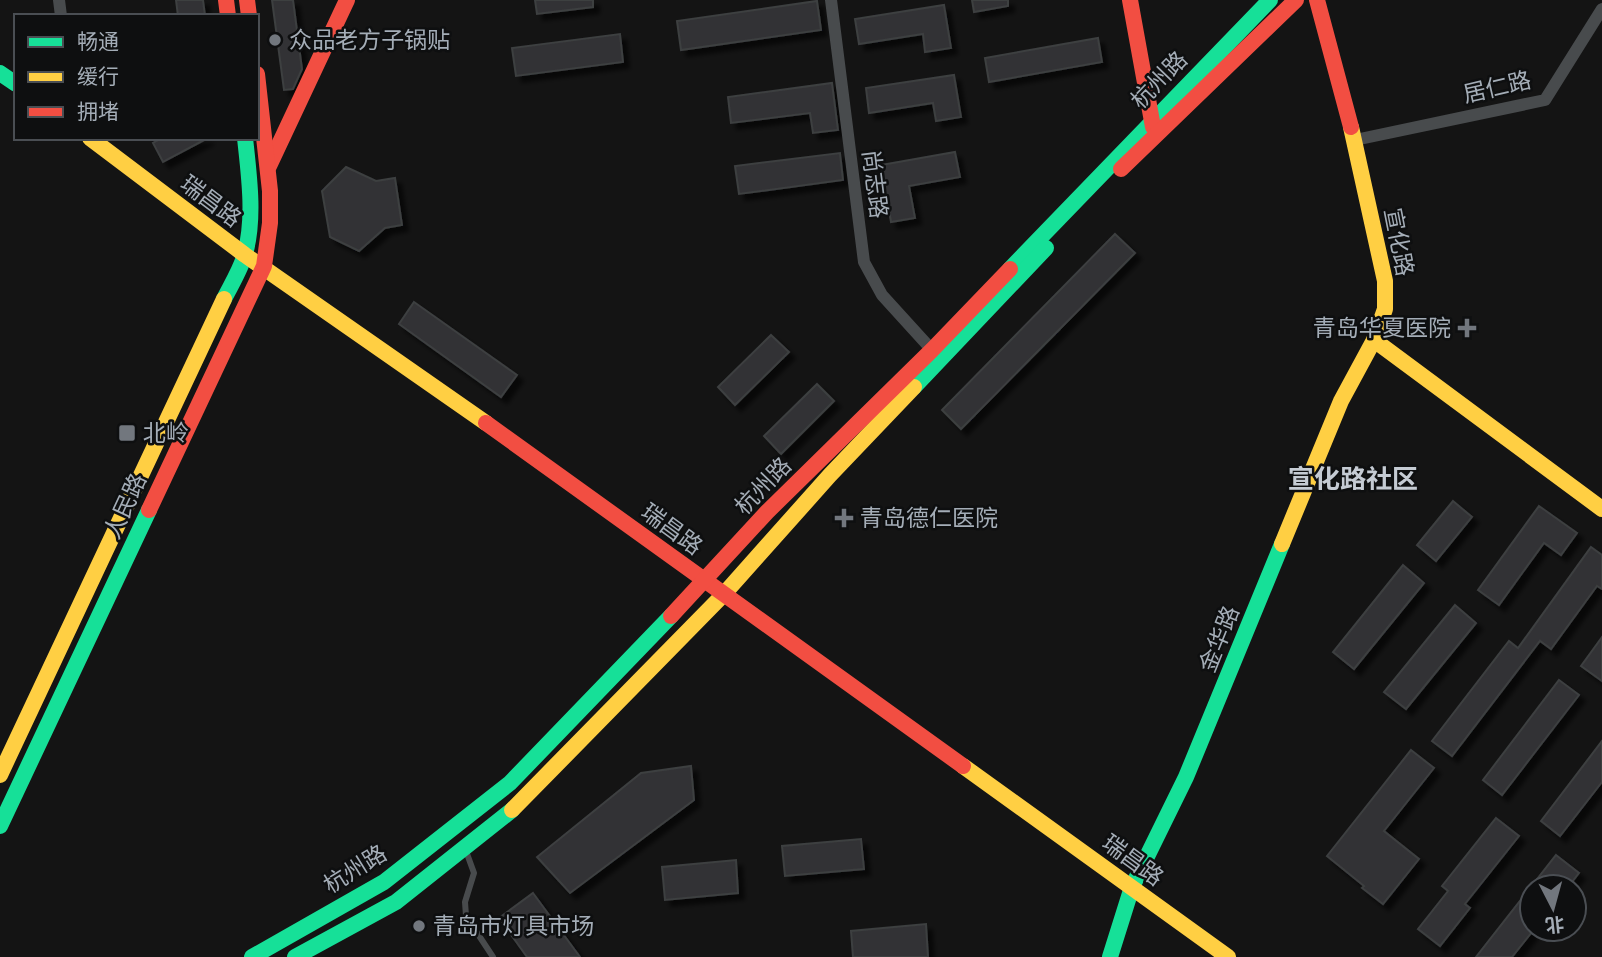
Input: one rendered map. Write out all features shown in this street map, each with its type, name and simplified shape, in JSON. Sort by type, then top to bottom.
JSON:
[{"type":"main road","points":[[269,166],[347,0]]},
{"type":"main road","points":[[1130,0],[1153,128]]},
{"type":"main road","name":"杭州路","points":[[295,957],[396,902],[519,804],[724,594],[830,475],[1270,0]]},
{"type":"main road","name":"杭州路","points":[[251,957],[384,882],[510,783],[705,581],[767,512],[1153,128],[1296,0]]},
{"type":"main road","name":"宣化路","points":[[1317,0],[1354,140],[1385,281],[1385,309],[1374,340]]},
{"type":"main road","name":"人民路","points":[[0,826],[264,266],[270,223],[269,166],[259,89]]},
{"type":"main road","name":"瑞昌路","points":[[93,140],[245,255],[724,594],[1228,957]]},
{"type":"main road","name":"人民路","points":[[0,773],[245,255],[250,223],[245,140]]},
{"type":"main road","points":[[1374,340],[1602,509]]},
{"type":"main road","name":"金华路","points":[[1110,957],[1132,887],[1186,778],[1341,401],[1374,340]]},
{"type":"main road","points":[[0,773],[20,782]]},
{"type":"street","name":"尚志路","points":[[831,0],[864,262],[882,296],[932,350]]},
{"type":"street","name":"居仁路","points":[[1354,140],[1545,100],[1602,9]]},
{"type":"lane","points":[[465,847],[474,873],[465,902],[466,916],[493,957]]},
{"type":"building","points":[[176,0],[203,0],[205,14],[178,14]]},
{"type":"building","points":[[272,0],[293,0],[302,69],[293,89],[284,90]]},
{"type":"building","points":[[535,0],[593,0],[593,7],[537,14]]},
{"type":"building","points":[[972,0],[1008,0],[1008,6],[974,12]]},
{"type":"building","points":[[817,1],[821,30],[681,50],[677,21]]},
{"type":"building","points":[[944,5],[951,48],[925,52],[923,34],[859,44],[855,19]]},
{"type":"building","points":[[620,34],[623,62],[516,76],[512,48]]},
{"type":"building","points":[[1098,38],[1102,62],[989,82],[985,58]]},
{"type":"building","points":[[954,75],[961,117],[936,121],[933,103],[869,113],[866,88]]},
{"type":"building","points":[[832,83],[838,130],[813,133],[810,113],[731,123],[728,97]]},
{"type":"building","points":[[158,140],[204,140],[163,162],[153,143]]},
{"type":"building","points":[[955,152],[960,177],[909,186],[915,218],[891,222],[881,165]]},
{"type":"building","points":[[840,153],[843,180],[739,194],[735,166]]},
{"type":"building","points":[[346,167],[376,181],[395,178],[402,225],[385,228],[359,251],[330,237],[322,191]]},
{"type":"building","points":[[1115,234],[1135,253],[961,429],[942,410]]},
{"type":"building","points":[[414,302],[517,375],[501,397],[399,324]]},
{"type":"building","points":[[771,335],[789,352],[735,405],[718,387]]},
{"type":"building","points":[[817,384],[834,401],[781,454],[764,436]]},
{"type":"building","points":[[1453,501],[1472,517],[1436,561],[1417,545]]},
{"type":"building","points":[[1539,506],[1577,533],[1561,555],[1544,543],[1499,605],[1478,590]]},
{"type":"building","points":[[1591,547],[1602,555],[1602,589],[1597,586],[1551,649],[1540,641],[1452,756],[1432,741],[1509,641],[1518,648]]},
{"type":"building","points":[[1403,565],[1424,583],[1354,669],[1333,652]]},
{"type":"building","points":[[1455,605],[1476,623],[1406,709],[1384,692]]},
{"type":"building","points":[[1602,637],[1602,681],[1581,666]]},
{"type":"building","points":[[1559,680],[1579,695],[1502,795],[1483,780]]},
{"type":"building","points":[[1602,741],[1602,782],[1560,836],[1541,821]]},
{"type":"building","points":[[1411,750],[1434,768],[1384,831],[1419,859],[1383,904],[1327,856]]},
{"type":"building","points":[[691,766],[694,800],[570,893],[537,857],[641,773]]},
{"type":"building","points":[[1496,818],[1519,836],[1465,904],[1470,908],[1440,946],[1418,929],[1448,891],[1442,886]]},
{"type":"building","points":[[861,839],[864,869],[785,876],[782,846]]},
{"type":"building","points":[[1556,855],[1579,873],[1542,873]]},
{"type":"building","points":[[736,860],[738,893],[665,900],[662,867]]},
{"type":"building","points":[[533,893],[580,957],[527,957],[499,918]]},
{"type":"building","points":[[1518,903],[1518,943],[1523,943],[1512,957],[1476,957]]},
{"type":"building","points":[[926,924],[928,957],[853,957],[851,931]]},
{"type":"traffic: fast","points":[[1010,269],[1270,0]]},
{"type":"traffic: fast","points":[[0,73],[14,83]]},
{"type":"traffic: fast","points":[[224,299],[245,254],[250,226],[245,140]]},
{"type":"traffic: fast","points":[[914,387],[1046,248]]},
{"type":"traffic: fast","points":[[0,826],[149,510]]},
{"type":"traffic: fast","points":[[1110,957],[1132,887],[1186,777],[1282,544]]},
{"type":"traffic: fast","points":[[252,957],[384,882],[510,783],[671,616]]},
{"type":"traffic: fast","points":[[295,957],[396,902],[512,810]]},
{"type":"traffic: slow","points":[[1282,544],[1341,401],[1374,340],[1385,309],[1385,281],[1351,127]]},
{"type":"traffic: slow","points":[[93,140],[245,255],[486,423]]},
{"type":"traffic: slow","points":[[0,775],[224,299]]},
{"type":"traffic: slow","points":[[1374,340],[1602,509]]},
{"type":"traffic: slow","points":[[512,810],[724,594],[830,475],[914,387]]},
{"type":"traffic: slow","points":[[963,766],[1228,957]]},
{"type":"traffic: jam","points":[[226,0],[228,14]]},
{"type":"traffic: jam","points":[[247,0],[249,14]]},
{"type":"traffic: jam","points":[[269,166],[347,0]]},
{"type":"traffic: jam","points":[[1130,0],[1153,127]]},
{"type":"traffic: jam","points":[[1121,169],[1296,0]]},
{"type":"traffic: jam","points":[[1317,0],[1351,127]]},
{"type":"traffic: jam","points":[[149,510],[264,266],[270,223],[270,191],[259,92]]},
{"type":"traffic: jam","points":[[671,616],[767,512],[932,350],[1010,269]]},
{"type":"traffic: jam","points":[[486,423],[963,766]]},
{"type":"place","name":"众品老方子锅贴","points":[[275,40]]},
{"type":"place","name":"青岛华夏医院","points":[[1467,328]]},
{"type":"place","name":"北岭","points":[[127,433]]},
{"type":"place","name":"青岛德仁医院","points":[[844,518]]},
{"type":"place","name":"青岛市灯具市场","points":[[419,926]]},
{"type":"district","name":"宣化路社区","points":[[1353,479]]}]
